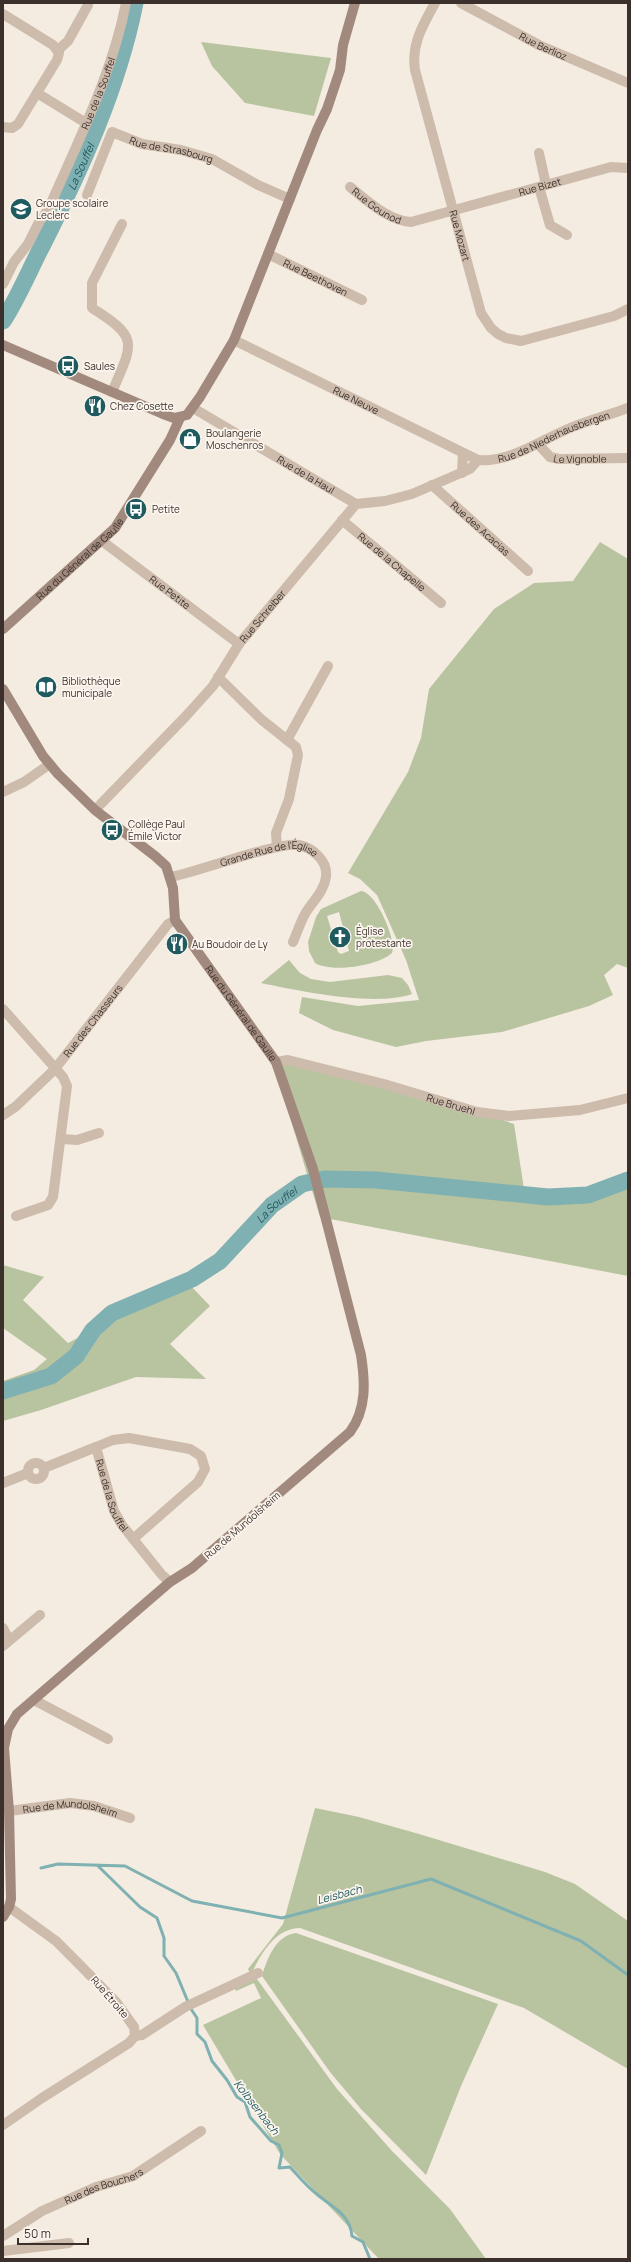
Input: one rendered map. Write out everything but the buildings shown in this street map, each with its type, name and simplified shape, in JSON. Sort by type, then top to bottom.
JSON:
[{"type":"street","name":"Rue de la Souffel","points":[[3,284],[14,262],[49,208],[86,123],[119,38],[126,3]]},
{"type":"street","points":[[3,345],[163,414],[180,418],[187,415],[193,408],[234,340],[330,102],[340,70],[343,45],[355,3]]},
{"type":"street","name":"Rue Mozart","points":[[435,3],[416,41],[413,60],[481,314],[490,328],[498,334],[513,340],[527,340],[614,316],[628,309]]},
{"type":"street","name":"Rue Berlioz","points":[[461,3],[538,45],[628,83]]},
{"type":"street","points":[[3,127],[12,128],[18,124],[57,60],[58,50],[68,41],[88,5]]},
{"type":"street","points":[[3,14],[58,50]]},
{"type":"street","points":[[37,93],[86,123]]},
{"type":"street","name":"Rue de Strasbourg","points":[[87,195],[112,132],[142,144],[181,150],[212,159],[258,185],[290,199]]},
{"type":"street","points":[[539,153],[550,225],[567,235]]},
{"type":"street","name":"Rue Bizet","points":[[453,210],[611,168],[628,168]]},
{"type":"street","name":"Rue Gounod","points":[[350,187],[375,207],[405,221],[419,221],[453,210]]},
{"type":"street","points":[[112,392],[128,355],[129,344],[125,334],[115,323],[92,308],[92,283],[122,224]]},
{"type":"street","name":"Rue Beethoven","points":[[268,254],[362,300]]},
{"type":"street","name":"Rue Neuve","points":[[234,340],[478,460]]},
{"type":"street","name":"Rue de la Haul","points":[[193,408],[356,504]]},
{"type":"street","name":"Rue de Niederhausbergen","points":[[478,460],[492,461],[538,444],[570,428],[628,408]]},
{"type":"street","name":"Rue du Général de Gaulle","points":[[3,629],[102,541],[124,515],[174,434],[180,418]]},
{"type":"street","name":"Le Vignoble","points":[[538,444],[550,457],[559,459],[628,458]]},
{"type":"street","points":[[462,473],[463,452]]},
{"type":"street","points":[[356,504],[385,501],[432,486],[470,470],[478,460]]},
{"type":"street","name":"Rue des Acacias","points":[[432,486],[528,571]]},
{"type":"street","name":"Rue Schreiber","points":[[96,810],[186,716],[218,677],[238,644],[356,504]]},
{"type":"street","name":"Rue de la Chapelle","points":[[342,520],[441,603]]},
{"type":"street","name":"Rue Petite","points":[[102,541],[238,644]]},
{"type":"street","points":[[287,740],[328,666]]},
{"type":"street","points":[[218,677],[296,748],[298,755],[288,799],[276,833],[277,847]]},
{"type":"street","points":[[3,689],[50,764],[96,810],[166,866],[171,877],[175,920]]},
{"type":"street","points":[[3,792],[24,782],[50,764]]},
{"type":"street","name":"Grande Rue de l'Église","points":[[171,877],[191,873],[277,847],[298,845],[316,852],[323,863],[326,876],[323,888],[305,914],[293,942]]},
{"type":"street","name":"Rue du Général de Gaulle","points":[[175,920],[276,1062],[319,1190]]},
{"type":"street","name":"Rue des Chasseurs","points":[[3,1115],[15,1107],[55,1069],[168,924],[175,920]]},
{"type":"street","points":[[3,1009],[63,1077],[67,1086],[62,1139],[53,1197],[48,1205],[16,1216]]},
{"type":"street","name":"Rue Bruehl","points":[[276,1062],[288,1060],[384,1084],[477,1112],[509,1116],[580,1110],[628,1098]]},
{"type":"street","points":[[62,1139],[77,1140],[99,1133]]},
{"type":"street","name":"Rue de Mundolsheim","points":[[3,1917],[9,1907],[11,1899],[9,1811],[4,1748],[6,1728],[17,1714],[107,1639],[170,1582],[192,1568],[350,1432],[359,1417],[364,1398],[364,1375],[361,1355],[319,1190]]},
{"type":"street","points":[[96,1447],[113,1440],[129,1438],[190,1448],[202,1456],[205,1470],[198,1482],[133,1539]]},
{"type":"street","name":"Rue de la Souffel","points":[[3,1483],[28,1473],[32,1478],[38,1479],[43,1475],[44,1468],[96,1447],[114,1511],[122,1525],[133,1539],[162,1575],[170,1582]]},
{"type":"street","points":[[3,1628],[6,1643],[40,1615]]},
{"type":"street","points":[[34,1700],[108,1739]]},
{"type":"street","name":"Rue de Mundolsheim","points":[[9,1811],[70,1802],[94,1806],[130,1818]]},
{"type":"street","name":"Rue Étroite","points":[[9,1907],[56,1941],[78,1963],[116,2002],[134,2027],[135,2036]]},
{"type":"street","points":[[3,2125],[42,2098],[129,2043],[135,2036],[142,2035],[189,2005],[258,1973]]},
{"type":"street","name":"Rue des Bouchers","points":[[3,2236],[42,2211],[96,2187],[133,2176],[201,2131]]},
{"type":"street","points":[[3,2251],[69,2243]]},
{"type":"green space","points":[[201,42],[331,58],[314,116],[245,103],[212,66]]},
{"type":"green space","points":[[600,542],[628,559],[628,968],[617,964],[604,975],[613,995],[589,1006],[502,1032],[426,1041],[396,1047],[333,1030],[299,1013],[302,997],[358,1006],[419,1000],[406,960],[377,895],[360,879],[348,873],[408,772],[421,738],[429,689],[494,609],[534,583],[573,581]]},
{"type":"green space","points":[[361,891],[367,893],[373,899],[384,918],[391,938],[393,947],[392,953],[385,958],[366,965],[355,967],[332,967],[315,963],[309,951],[308,942],[316,917],[321,909]],"holes":[[[339,912],[349,951],[341,954],[338,952],[327,916]]]},
{"type":"green space","points":[[289,960],[300,973],[311,979],[330,982],[388,975],[402,978],[408,985],[412,994],[396,998],[358,998],[296,990],[261,983]]},
{"type":"green space","points":[[274,1064],[326,1065],[432,1095],[514,1124],[524,1189],[614,1190],[628,1180],[628,1276],[320,1217]]},
{"type":"green space","points":[[3,1265],[44,1277],[23,1300],[68,1343],[143,1303],[190,1285],[210,1306],[170,1344],[206,1379],[136,1377],[41,1410],[3,1421],[3,1381],[34,1370],[47,1359],[3,1328]]},
{"type":"green space","points":[[315,1808],[359,1817],[545,1872],[575,1884],[628,1921],[628,2069],[524,2008],[300,1928],[291,1929],[276,1938],[264,1951],[251,1975],[248,1969],[283,1924]]},
{"type":"green space","points":[[296,1933],[498,2004],[461,2086],[426,2175],[361,2109],[330,2072],[262,1976],[273,1949],[283,1938]]},
{"type":"green space","points":[[254,1975],[337,2089],[392,2151],[450,2209],[486,2259],[379,2259],[280,2154],[203,2025],[261,1998],[254,1983],[236,1991],[233,1985]]},
{"type":"waterway","name":"La Souffel","points":[[3,321],[19,294],[71,188],[97,128],[119,66],[135,3]]},
{"type":"waterway","name":"La Souffel","points":[[3,1391],[51,1376],[76,1356],[93,1330],[112,1313],[192,1279],[220,1261],[272,1205],[302,1184],[325,1179],[376,1180],[548,1197],[588,1195],[628,1180]]},
{"type":"waterway","name":"Leisbach","points":[[41,1868],[58,1864],[125,1866],[192,1901],[282,1918],[431,1879],[581,1941],[628,1975]]},
{"type":"waterway","name":"Kolbsenbach","points":[[97,1865],[140,1907],[157,1918],[164,1938],[164,1956],[176,1973],[191,2009],[197,2018],[197,2034],[205,2042],[212,2061],[227,2080],[237,2097],[245,2102],[250,2117],[271,2141],[279,2145],[282,2153],[279,2168],[290,2167],[311,2190],[336,2208],[345,2217],[351,2229],[352,2236],[363,2242],[370,2259]]},
{"type":"place","name":"Groupe scolaire Leclerc","points":[[21,209]]},
{"type":"place","name":"Saules","points":[[68,366]]},
{"type":"place","name":"Chez Cosette","points":[[95,406]]},
{"type":"place","name":"Boulangerie Moschenros","points":[[190,439]]},
{"type":"place","name":"Petite","points":[[136,509]]},
{"type":"place","name":"Bibliothèque municipale","points":[[46,687]]},
{"type":"place","name":"Collège Paul Émile Victor","points":[[112,830]]},
{"type":"place","name":"Église protestante","points":[[340,937]]},
{"type":"place","name":"Au Boudoir de Ly","points":[[177,944]]}]
